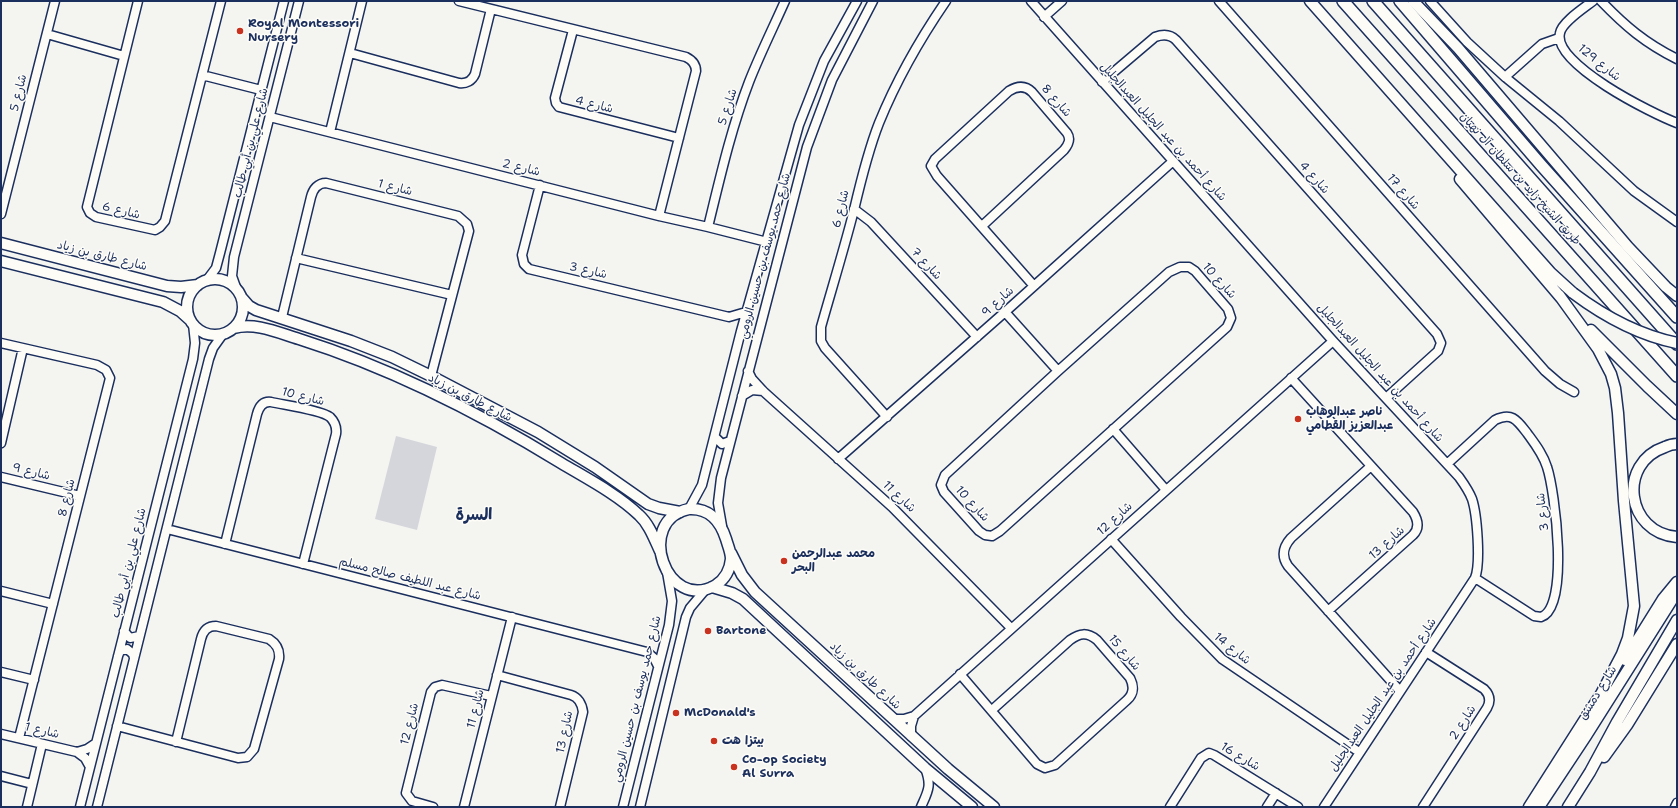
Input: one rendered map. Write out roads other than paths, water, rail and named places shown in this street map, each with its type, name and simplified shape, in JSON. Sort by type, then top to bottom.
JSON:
[{"type":"highway","name":"طريق الشيخ زايد بن سلطان آل نهيان","points":[[1343,1],[1677,376]]},
{"type":"highway","name":"طريق الشيخ زايد بن سلطان آل نهيان","points":[[1373,1],[1677,344]]},
{"type":"highway","points":[[1400,1],[1541,165],[1677,317]]},
{"type":"main road","points":[[1310,1],[1551,273],[1573,294],[1605,316],[1628,328],[1677,344]]},
{"type":"main road","points":[[1413,1],[1458,48],[1628,247],[1661,282],[1677,296]]},
{"type":"main road","points":[[1425,130],[1465,185],[1559,295],[1609,349],[1677,414]]},
{"type":"main road","name":"شارع طارق بن زياد","points":[[1,243],[172,287],[186,287],[202,282]]},
{"type":"main road","points":[[1,261],[165,303],[180,312],[199,330],[206,334],[223,334],[234,328],[242,316],[243,307],[239,294],[230,283],[221,280],[202,282],[191,292],[188,301],[187,311],[191,322]]},
{"type":"main road","points":[[86,283],[90,274],[90,266]]},
{"type":"main road","points":[[99,287],[98,276],[103,270]]},
{"type":"main road","name":"شارع طارق بن زياد","points":[[239,294],[251,307],[373,350],[431,376],[514,418],[563,446],[648,504],[659,508],[684,510]]},
{"type":"main road","points":[[1559,295],[1590,337],[1605,362],[1615,388],[1618,407],[1624,501],[1634,606],[1632,622],[1626,643],[1601,694]]},
{"type":"main road","name":"شارع طارق بن زياد","points":[[234,328],[241,326],[257,327],[344,355],[452,402],[499,427],[586,478],[639,515],[646,523],[660,551]]},
{"type":"main road","points":[[344,355],[350,355],[354,350],[354,344],[351,341]]},
{"type":"main road","points":[[367,364],[364,360],[364,355],[368,350],[373,350]]},
{"type":"main road","points":[[1677,444],[1659,449],[1646,458],[1637,471],[1634,479],[1633,493],[1638,512],[1647,524],[1663,534],[1677,537]]},
{"type":"main road","points":[[684,510],[700,510],[711,514],[723,529],[730,553],[730,568],[718,584],[709,588],[694,590],[683,587],[674,581],[667,572],[660,551],[662,531],[667,522],[684,510]]},
{"type":"main road","name":"شارع طارق بن زياد","points":[[730,553],[742,575],[755,592],[911,736],[994,807]]},
{"type":"main road","points":[[1528,807],[1663,599],[1677,582]]},
{"type":"main road","points":[[709,588],[732,593],[743,600],[925,768],[972,807]]},
{"type":"main road","name":"شارع دمشق","points":[[1539,807],[1586,736],[1676,593]]},
{"type":"main road","points":[[1568,807],[1590,772],[1621,715],[1677,620]]},
{"type":"main road","points":[[1590,772],[1619,737],[1677,644]]},
{"type":"street","name":"شارع 5","points":[[1,214],[5,182],[55,1]]},
{"type":"street","name":"شارع 6","points":[[138,1],[88,201],[88,211],[96,217],[152,230],[158,229],[164,223],[221,1]]},
{"type":"street","points":[[286,1],[296,6],[297,10]]},
{"type":"street","name":"شارع علي بن أبي طالب","points":[[202,282],[216,268],[261,90],[286,1]]},
{"type":"street","name":"شارع علي بن أبي طالب","points":[[239,294],[232,276],[234,257],[299,1]]},
{"type":"street","points":[[330,132],[362,1]]},
{"type":"street","points":[[459,1],[686,57],[691,60],[696,72],[659,216]]},
{"type":"street","name":"شارع 5","points":[[708,227],[725,155],[736,119],[763,48],[786,1]]},
{"type":"street","name":"شارع حمد يوسف بن حسين الرومي","points":[[684,510],[702,485],[741,330],[797,132],[813,86],[825,59],[857,1]]},
{"type":"street","name":"شارع حمد يوسف بن حسين الرومي","points":[[723,529],[718,510],[721,478],[807,147],[821,107],[838,67],[873,1]]},
{"type":"street","name":"شارع 6","points":[[887,417],[830,354],[821,340],[822,327],[862,175],[879,124],[888,102],[915,49],[946,1]]},
{"type":"street","name":"شارع أحمد بن عبد الجليل العبدالجليل","points":[[1030,1],[1333,341],[1447,464],[1464,485],[1473,503],[1478,560],[1475,578],[1324,807]]},
{"type":"street","points":[[1044,17],[1062,1]]},
{"type":"street","name":"شارع 17","points":[[1219,1],[1545,371],[1560,384],[1574,392]]},
{"type":"street","points":[[1430,1],[1467,42],[1505,77],[1559,121],[1629,186],[1677,222]]},
{"type":"street","points":[[1505,77],[1542,44],[1559,38],[1565,25],[1593,1]]},
{"type":"street","points":[[1600,1],[1623,24],[1654,47],[1677,59]]},
{"type":"street","points":[[350,53],[461,84],[467,83],[472,80],[475,74],[491,9]]},
{"type":"street","name":"شارع 4","points":[[573,30],[555,102],[559,107],[679,138]]},
{"type":"street","points":[[47,34],[124,56]]},
{"type":"street","name":"شارع 4","points":[[1102,82],[1153,38],[1166,35],[1176,40],[1439,337],[1441,343],[1438,352],[1386,398]]},
{"type":"street","name":"شارع 129","points":[[1559,38],[1565,51],[1596,80],[1644,109],[1677,123]]},
{"type":"street","points":[[834,42],[838,47],[846,50]]},
{"type":"street","points":[[825,59],[833,60],[838,67]]},
{"type":"street","points":[[202,75],[261,90]]},
{"type":"street","name":"شارع 8","points":[[982,226],[1064,150],[1069,143],[1070,138],[1067,133],[1026,87],[1020,86],[1009,91],[935,159],[932,164],[934,173],[1034,286]]},
{"type":"street","name":"شارع 2","points":[[270,117],[766,242]]},
{"type":"street","name":"شارع 9","points":[[838,459],[977,338],[1172,162]]},
{"type":"street","name":"شارع 1","points":[[282,318],[312,194],[317,186],[326,183],[461,217],[467,224],[469,231],[431,376]]},
{"type":"street","name":"شارع 3","points":[[540,185],[522,255],[524,264],[529,269],[729,317],[746,312]]},
{"type":"street","name":"شارع 7","points":[[854,210],[871,222],[977,338]]},
{"type":"street","points":[[220,253],[224,258],[234,257]]},
{"type":"street","points":[[296,258],[452,295]]},
{"type":"street","name":"شارع 10","points":[[1183,267],[1195,271],[1230,312],[1231,318],[1229,325],[1221,334],[1113,429],[994,535],[985,535],[979,531],[944,492],[941,485],[943,478],[1058,371],[1169,272],[1183,267]]},
{"type":"street","points":[[1005,312],[1058,371]]},
{"type":"street","points":[[729,317],[741,330]]},
{"type":"street","name":"شارع علي بن أبي طالب","points":[[80,807],[188,379],[195,348],[191,322]]},
{"type":"street","points":[[97,807],[202,384],[210,354],[223,334]]},
{"type":"street","name":"شارع 12","points":[[914,716],[1333,341]]},
{"type":"street","name":"شارع 8","points":[[1,343],[97,365],[106,370],[110,375],[110,382],[19,738]]},
{"type":"street","points":[[1,443],[23,348]]},
{"type":"street","name":"شارع 11","points":[[748,371],[763,391],[901,515],[1011,628]]},
{"type":"street","points":[[188,379],[192,376],[197,376],[201,379],[202,384]]},
{"type":"street","name":"شارع 13","points":[[1291,378],[1413,512],[1417,520],[1418,528],[1413,535],[1328,611]]},
{"type":"street","points":[[742,396],[752,390],[763,391]]},
{"type":"street","name":"شارع 10","points":[[225,544],[260,406],[265,402],[271,402],[324,414],[334,422],[337,427],[303,564]]},
{"type":"street","name":"شارع 3","points":[[1447,464],[1495,420],[1503,417],[1510,417],[1518,422],[1540,451],[1548,467],[1557,523],[1558,567],[1553,599],[1548,613],[1541,617],[1534,616],[1475,578]]},
{"type":"street","points":[[1113,429],[1166,490]]},
{"type":"street","points":[[715,437],[722,444],[730,441]]},
{"type":"street","points":[[1371,466],[1291,538],[1284,550],[1284,559],[1288,566],[1400,691]]},
{"type":"street","name":"شارع 9","points":[[1,477],[80,496]]},
{"type":"street","name":"شارع عبد اللطيف صالح مسلم","points":[[166,529],[647,652]]},
{"type":"street","name":"شارع 14","points":[[1111,539],[1195,632],[1222,659],[1359,752]]},
{"type":"street","name":"شارع حمد يوسف بن حسين الرومي","points":[[623,807],[669,625],[672,608],[667,572]]},
{"type":"street","points":[[640,807],[686,617],[690,608],[709,588]]},
{"type":"street","points":[[1,591],[53,604]]},
{"type":"street","name":"شارع 11","points":[[464,807],[512,618]]},
{"type":"street","points":[[117,726],[176,742],[238,758],[246,757],[254,749],[279,659],[279,650],[270,639],[216,626],[209,627],[204,630],[176,742]]},
{"type":"street","points":[[124,631],[130,638],[139,636]]},
{"type":"street","name":"شارع 15","points":[[960,674],[1039,766],[1048,768],[1055,765],[1127,700],[1132,693],[1133,686],[1130,678],[1096,640],[1090,635],[1081,634],[1070,640],[992,710]]},
{"type":"street","points":[[647,652],[664,644]]},
{"type":"street","points":[[118,656],[120,651],[127,649],[133,654],[134,658]]},
{"type":"street","points":[[647,652],[654,658],[658,666]]},
{"type":"street","name":"شارع 2","points":[[1423,807],[1487,708],[1490,700],[1489,694],[1484,689],[1426,652]]},
{"type":"street","points":[[1,672],[34,680]]},
{"type":"street","name":"شارع 13","points":[[497,675],[571,694],[577,698],[581,704],[583,712],[560,807]]},
{"type":"street","name":"شارع 12","points":[[433,807],[412,801],[406,793],[431,692],[437,686],[442,685],[491,696]]},
{"type":"street","points":[[893,719],[904,719],[914,716]]},
{"type":"street","points":[[911,736],[911,726],[914,716]]},
{"type":"street","name":"شارع 1","points":[[1,734],[77,752]]},
{"type":"street","points":[[77,752],[96,743]]},
{"type":"street","points":[[27,807],[42,744]]},
{"type":"street","points":[[77,752],[85,758],[90,767]]},
{"type":"street","name":"شارع 16","points":[[1170,807],[1202,758],[1209,753],[1298,807]]},
{"type":"street","points":[[921,807],[930,786],[925,768]]},
{"type":"street","points":[[1,776],[32,784]]},
{"type":"street","points":[[1266,807],[1276,793]]},
{"type":"street","points":[[1675,807],[1677,803]]},
{"type":"place","name":"Royal Montessori Nursery","points":[[240,31]]},
{"type":"place","name":"ناصر عبدالوهاب عبدالعزيز القطامي","points":[[1298,419]]},
{"type":"place","name":"محمد عبدالرحمن البحر","points":[[784,561]]},
{"type":"place","name":"Bartone","points":[[708,631]]},
{"type":"place","name":"McDonald's","points":[[676,713]]},
{"type":"place","name":"بيتزا هت","points":[[714,741]]},
{"type":"place","name":"Co-op Society Al Surra","points":[[734,767]]},
{"type":"district","name":"السرة","points":[[474,516]]}]
